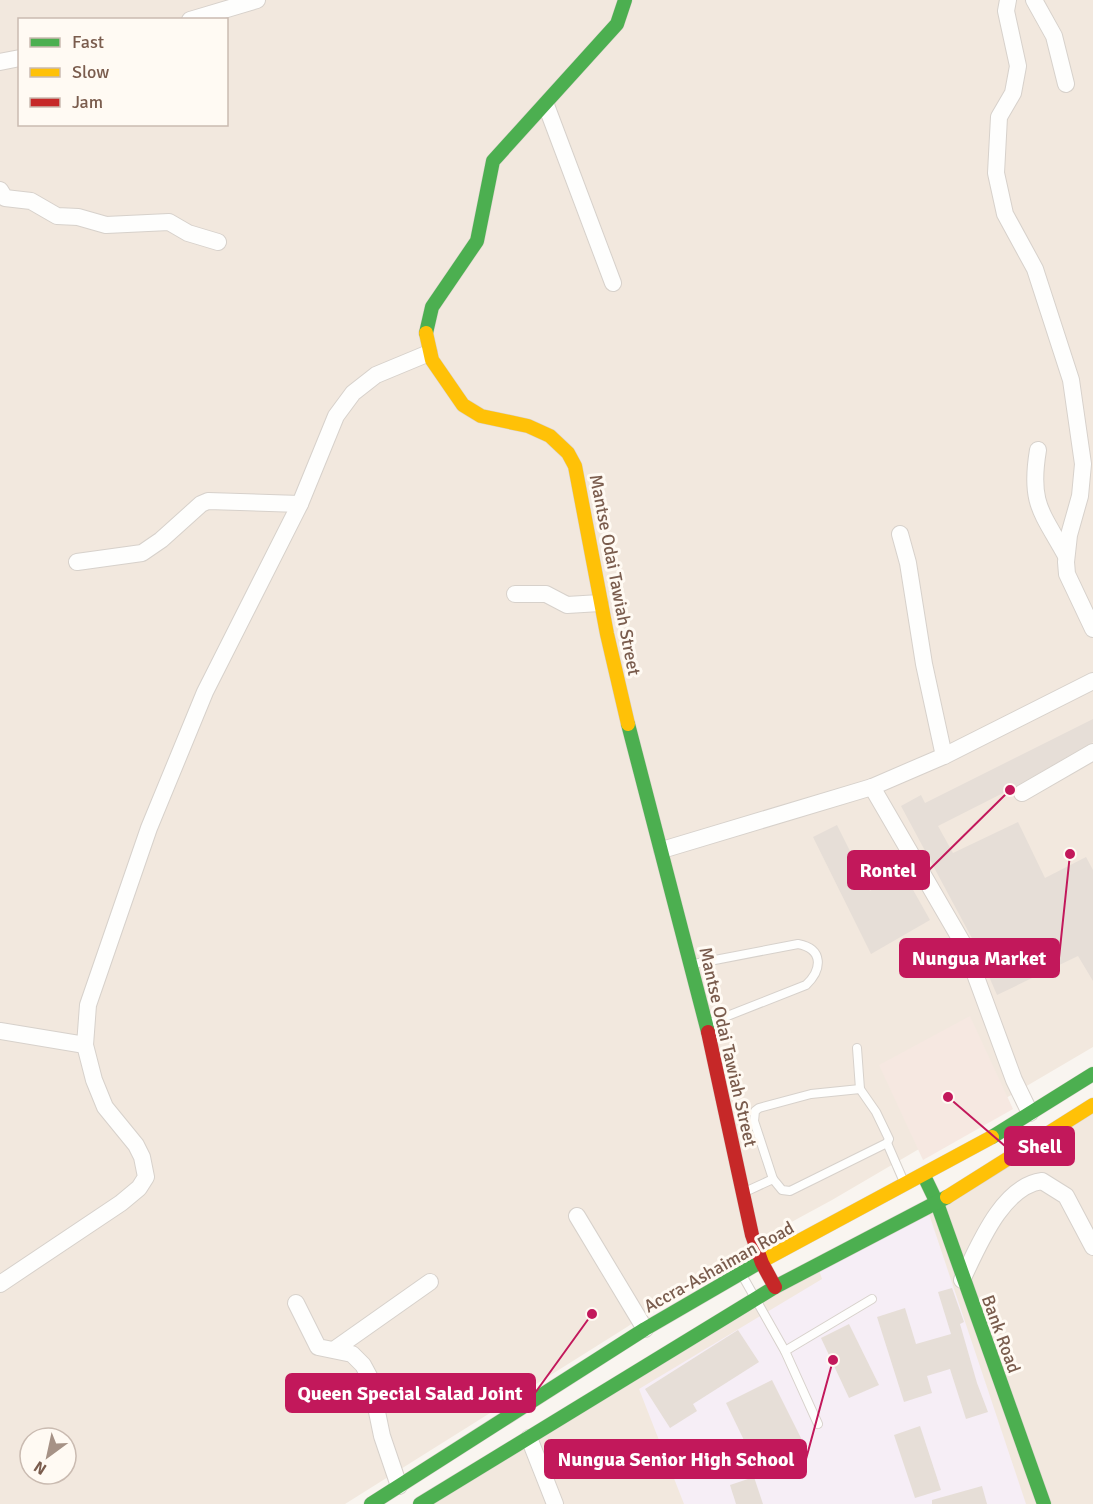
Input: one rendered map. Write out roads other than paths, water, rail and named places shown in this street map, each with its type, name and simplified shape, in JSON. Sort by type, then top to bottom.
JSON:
[{"type":"street","points":[[197,18],[257,0]]},
{"type":"street","points":[[0,1284],[121,1203],[138,1188],[146,1177],[142,1157],[136,1145],[105,1107],[91,1073],[85,1045],[88,1005],[153,818],[205,692],[300,504],[336,416],[353,393],[376,375],[429,353],[428,315],[478,239],[488,173],[493,161],[500,150],[546,105],[617,24],[625,0]]},
{"type":"street","points":[[1008,0],[1006,11],[1017,51],[1018,73],[1013,93],[999,117],[996,173],[1005,214],[1035,269],[1071,380],[1083,464],[1080,496],[1069,535],[1066,556],[1067,574],[1093,629]]},
{"type":"street","points":[[1034,0],[1054,36],[1066,84]]},
{"type":"street","points":[[0,62],[18,58]]},
{"type":"street","points":[[546,105],[613,283]]},
{"type":"street","points":[[0,190],[5,198],[31,201],[57,216],[78,217],[106,225],[169,222],[188,233],[218,242]]},
{"type":"street","name":"Mantse Odai Tawiah Street","points":[[429,353],[463,407],[477,415],[518,422],[538,430],[568,452],[579,483],[600,603],[690,965],[744,1192],[752,1235],[762,1263],[775,1287]]},
{"type":"street","points":[[1038,450],[1034,475],[1039,510],[1066,556]]},
{"type":"street","points":[[76,562],[142,553],[161,540],[201,504],[208,501],[300,504]]},
{"type":"street","points":[[900,534],[908,563],[924,664],[945,756]]},
{"type":"street","points":[[515,594],[546,594],[567,605],[600,603]]},
{"type":"street","points":[[662,850],[872,787],[945,756],[1093,681]]},
{"type":"street","points":[[1022,793],[1093,752]]},
{"type":"street","points":[[872,787],[965,947],[1014,1080],[1030,1113]]},
{"type":"street","points":[[0,1031],[85,1045]]},
{"type":"street","name":"Accra-Ashaiman Road","points":[[371,1504],[645,1329],[741,1272],[924,1176],[1093,1074]]},
{"type":"street","points":[[420,1504],[775,1287],[937,1203],[1093,1105]]},
{"type":"street","name":"Bank Road","points":[[924,1176],[937,1203],[962,1280],[1044,1504]]},
{"type":"street","points":[[962,1280],[988,1227],[1012,1196],[1030,1182],[1042,1180],[1066,1196],[1093,1247]]},
{"type":"street","points":[[577,1216],[645,1329]]},
{"type":"street","points":[[335,1349],[430,1282]]},
{"type":"street","points":[[296,1303],[318,1347],[352,1354],[363,1365],[370,1378],[382,1436],[399,1486]]},
{"type":"street","points":[[529,1438],[555,1504]]},
{"type":"lane","points":[[690,965],[798,944],[808,946],[816,956],[818,967],[816,975],[806,985],[704,1025]]},
{"type":"lane","points":[[857,1048],[860,1089],[876,1112],[889,1139],[887,1143],[905,1186]]},
{"type":"lane","points":[[860,1089],[811,1094],[755,1111],[754,1121],[773,1179],[782,1190],[790,1191],[887,1143]]},
{"type":"lane","points":[[744,1192],[773,1179]]},
{"type":"lane","points":[[741,1272],[785,1351],[818,1424]]},
{"type":"lane","points":[[785,1351],[872,1299]]},
{"type":"place","name":"Rontel","points":[[1010,790]]},
{"type":"place","name":"Nungua Market","points":[[1070,854]]},
{"type":"place","name":"Shell","points":[[948,1097]]},
{"type":"place","name":"Queen Special Salad Joint","points":[[592,1314]]},
{"type":"place","name":"Nungua Senior High School","points":[[833,1360]]}]
